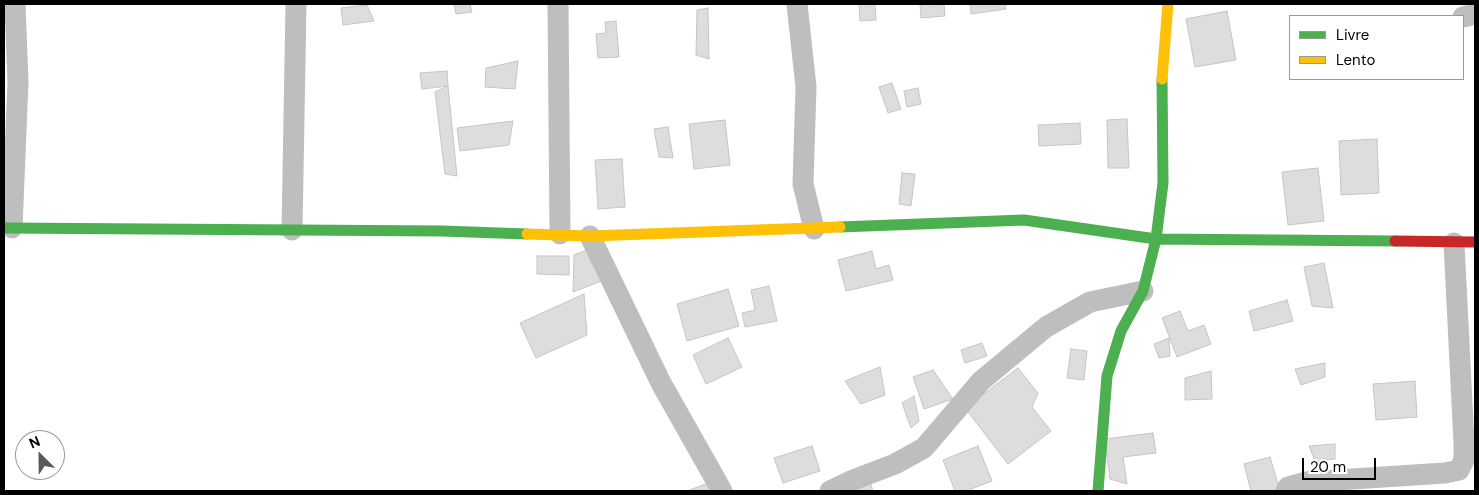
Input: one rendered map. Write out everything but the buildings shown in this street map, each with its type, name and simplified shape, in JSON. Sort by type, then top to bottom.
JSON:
[{"type":"street","points":[[15,4],[18,82],[9,143],[8,228],[292,230],[590,236],[1024,220],[1156,239],[1475,242]]},
{"type":"street","points":[[292,230],[296,4]]},
{"type":"street","points":[[558,4],[560,234]]},
{"type":"street","points":[[797,4],[806,87],[802,184],[814,229]]},
{"type":"street","points":[[1098,491],[1108,376],[1121,332],[1143,291],[1156,239],[1163,183],[1162,80],[1168,4]]},
{"type":"street","points":[[590,236],[661,383],[722,491]]},
{"type":"street","points":[[1286,491],[1288,486],[1306,482],[1445,474],[1458,470],[1464,460],[1464,443],[1454,243]]},
{"type":"street","points":[[830,491],[852,480],[895,464],[924,448],[981,381],[1046,327],[1090,302],[1143,291]]},
{"type":"traffic: fast","points":[[840,227],[1024,220],[1156,239],[1163,183],[1162,79]]},
{"type":"traffic: fast","points":[[4,228],[442,231],[527,234]]},
{"type":"traffic: fast","points":[[1098,491],[1107,376],[1121,331],[1143,291],[1156,239],[1395,241]]},
{"type":"traffic: slow","points":[[1162,79],[1168,4]]},
{"type":"traffic: slow","points":[[527,234],[590,236],[840,227]]},
{"type":"traffic: jam","points":[[1395,241],[1475,242]]}]
